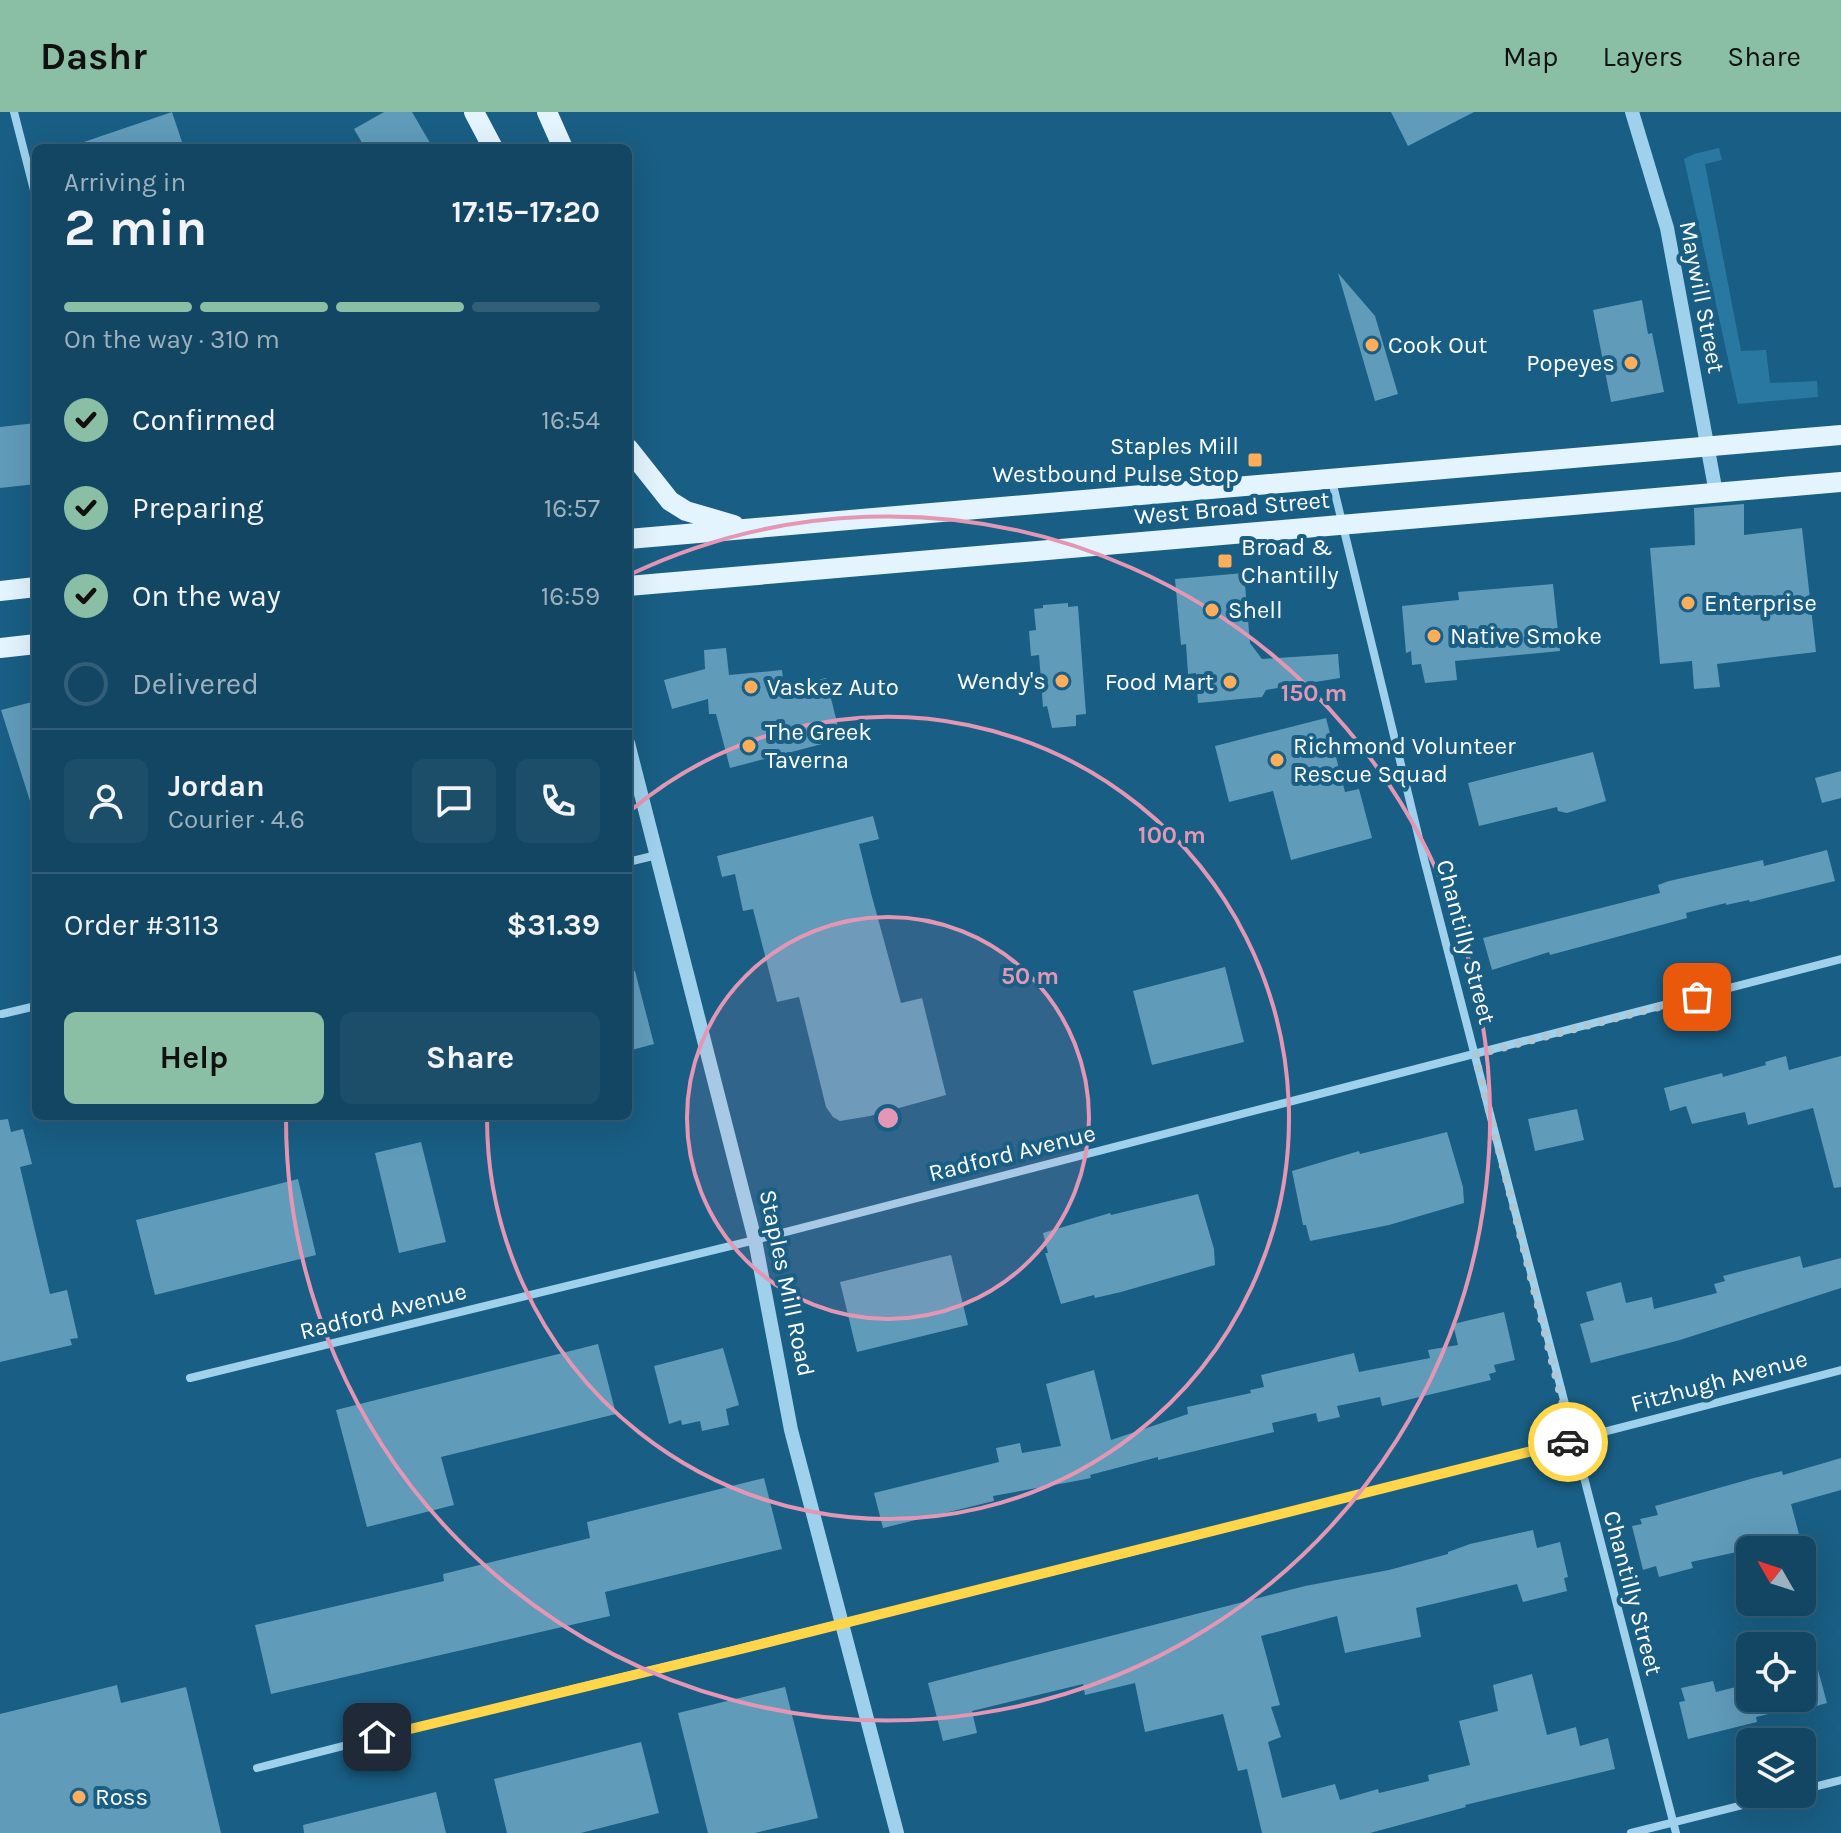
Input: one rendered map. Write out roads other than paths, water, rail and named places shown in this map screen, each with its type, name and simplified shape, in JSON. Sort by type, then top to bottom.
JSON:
[{"type":"main road","points":[[474,112],[491,144]]},
{"type":"main road","points":[[547,112],[561,144]]},
{"type":"main road","name":"West Broad Street","points":[[632,539],[1841,435]]},
{"type":"main road","points":[[632,453],[670,501],[686,511],[746,529]]},
{"type":"main road","name":"West Broad Street","points":[[632,586],[1841,482]]},
{"type":"main road","points":[[0,591],[32,587]]},
{"type":"main road","points":[[0,648],[32,644]]},
{"type":"street","points":[[14,112],[32,182]]},
{"type":"street","name":"Maywill Street","points":[[1632,112],[1667,228],[1716,493]]},
{"type":"street","name":"Chantilly Street","points":[[1331,478],[1572,1441],[1676,1833]]},
{"type":"street","name":"Staples Mill Road","points":[[632,758],[755,1240],[791,1430],[897,1833]]},
{"type":"street","points":[[632,861],[658,855]]},
{"type":"street","name":"Radford Avenue","points":[[190,1378],[755,1240],[1841,959]]},
{"type":"street","points":[[2,1014],[32,1007]]},
{"type":"street","name":"Fitzhugh Avenue","points":[[257,1768],[467,1713],[843,1624],[1572,1441],[1841,1370]]},
{"type":"street","points":[[1816,1786],[1841,1780]]},
{"type":"street","points":[[1631,1833],[1736,1807]]},
{"type":"place","name":"Cook Out","points":[[1372,345]]},
{"type":"place","name":"Popeyes","points":[[1631,363]]},
{"type":"place","name":"Staples Mill Westbound Pulse Stop","points":[[1255,460]]},
{"type":"place","name":"Broad & Chantilly","points":[[1225,561]]},
{"type":"place","name":"Enterprise","points":[[1688,603]]},
{"type":"place","name":"Shell","points":[[1212,610]]},
{"type":"place","name":"Native Smoke","points":[[1434,636]]},
{"type":"place","name":"Wendy's","points":[[1062,681]]},
{"type":"place","name":"Food Mart","points":[[1230,682]]},
{"type":"place","name":"Vaskez Auto","points":[[751,687]]},
{"type":"place","name":"The Greek Taverna","points":[[749,746]]},
{"type":"place","name":"Richmond Volunteer Rescue Squad","points":[[1277,760]]},
{"type":"place","name":"Ross","points":[[79,1797]]}]
